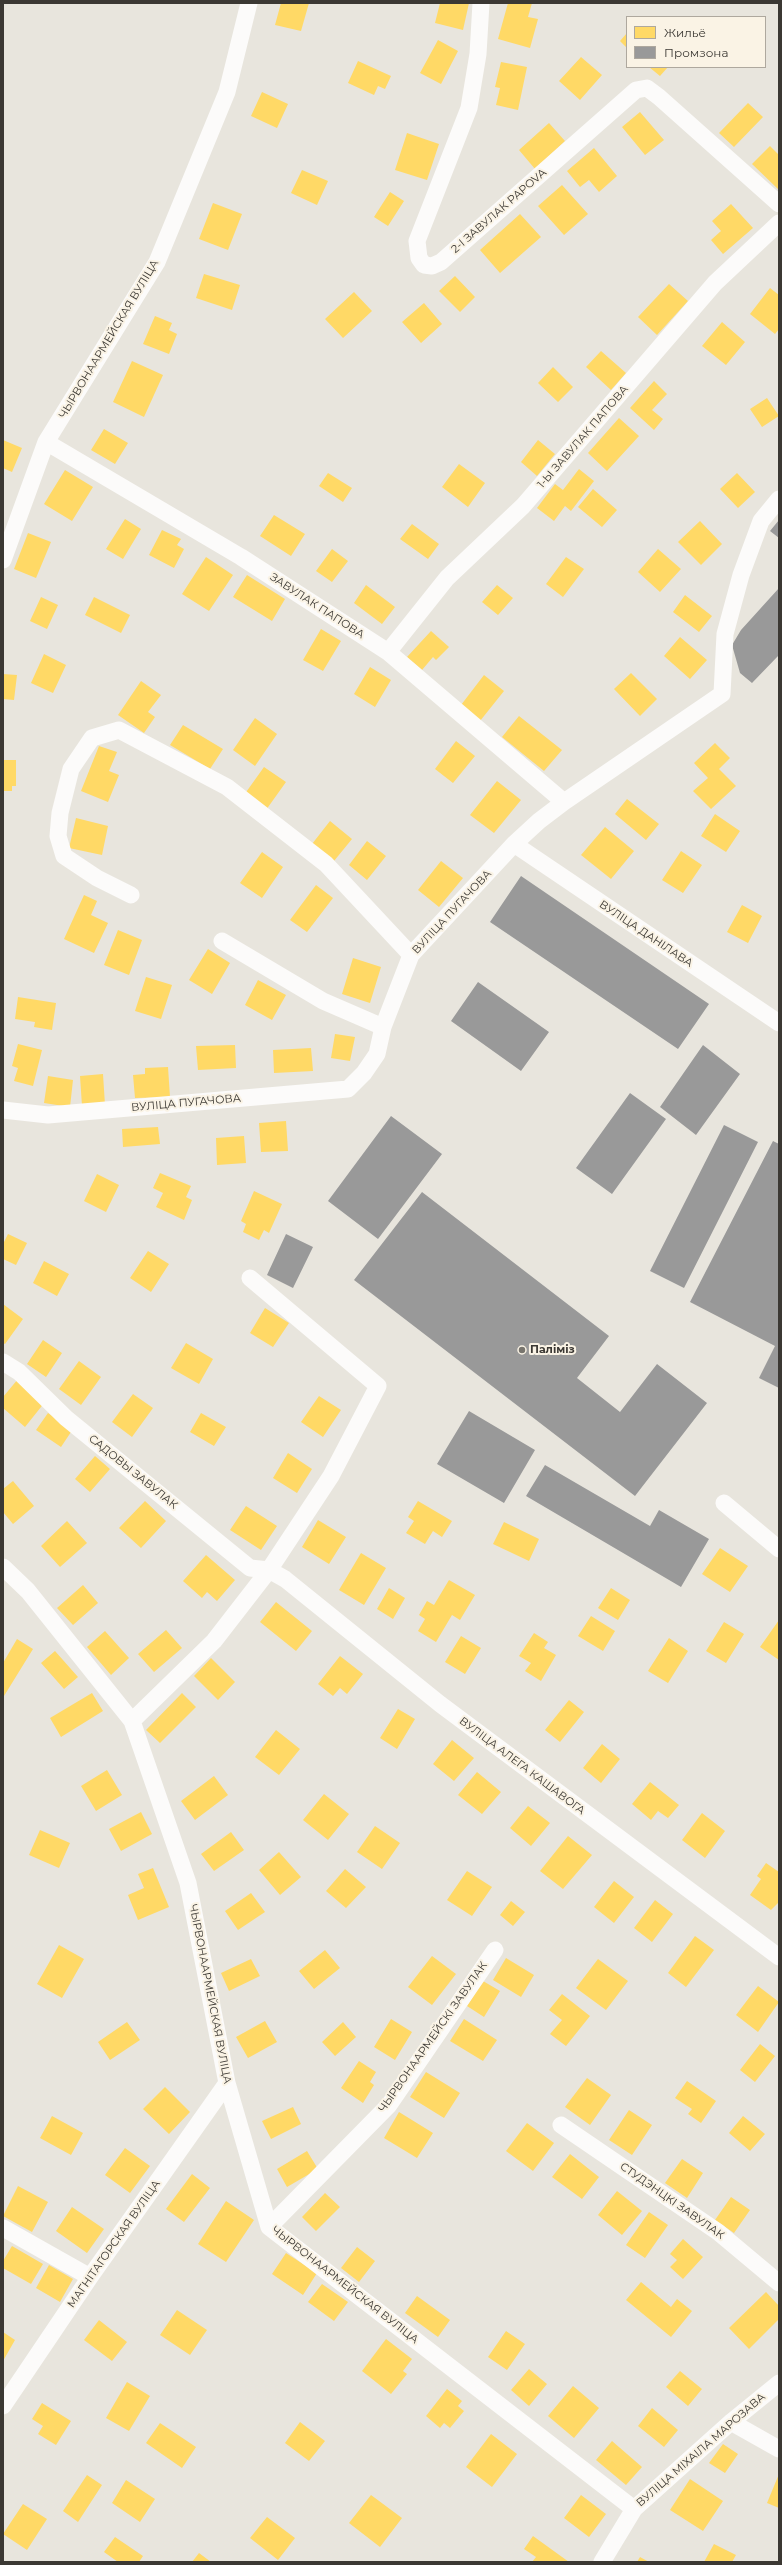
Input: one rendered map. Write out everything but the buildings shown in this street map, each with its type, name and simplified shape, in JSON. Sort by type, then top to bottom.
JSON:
[{"type":"street","name":"ЧЫРВОНААРМЕЙСКАЯ ВУЛІЦА","points":[[3,560],[46,442],[157,262],[227,92],[249,3]]},
{"type":"street","name":"2-І ЗАВУЛАК PAPOVA","points":[[481,3],[478,54],[469,108],[417,242],[419,258],[424,265],[432,266],[441,262],[636,90],[647,88],[779,204]]},
{"type":"street","name":"1-Ы ЗАВУЛАК ПАПОВА","points":[[388,652],[447,578],[523,506],[715,283],[779,223]]},
{"type":"street","name":"ЗАВУЛАК ПАПОВА","points":[[46,442],[241,556],[388,652],[564,802]]},
{"type":"street","name":"ВУЛІЦА ПУГАЧОВА","points":[[3,1110],[48,1115],[348,1089],[364,1073],[377,1054],[384,1027],[411,955],[514,844],[539,821],[564,802],[722,694],[725,634],[742,575],[761,522],[779,499]]},
{"type":"street","points":[[131,895],[97,878],[64,856],[58,836],[60,813],[71,769],[92,738],[119,730],[227,787],[326,864],[411,955]]},
{"type":"street","name":"ВУЛІЦА ДАНІЛАВА","points":[[514,844],[779,1023]]},
{"type":"street","points":[[222,941],[323,1001],[384,1027]]},
{"type":"street","points":[[132,1721],[214,1641],[269,1570],[331,1476],[378,1386],[250,1278]]},
{"type":"street","name":"САДОВЫ ЗАВУЛАК","points":[[3,1362],[19,1372],[66,1418],[250,1568],[269,1570]]},
{"type":"street","points":[[724,1503],[779,1549]]},
{"type":"street","name":"ЧЫРВОНААРМЕЙСКАЯ ВУЛІЦА","points":[[3,1567],[28,1591],[132,1721],[188,1883],[227,2083],[269,2227],[634,2509]]},
{"type":"street","name":"ВУЛІЦА АЛЕГА КАШАВОГА","points":[[269,1570],[285,1579],[440,1704],[779,1957]]},
{"type":"street","name":"ЧЫРВОНААРМЕЙСКІ ЗАВУЛАК","points":[[269,2227],[389,2105],[495,1950]]},
{"type":"street","name":"МАГНІТАГОРСКАЯ ВУЛІЦА","points":[[3,2406],[90,2277],[227,2083]]},
{"type":"street","name":"СТУДЭНЦКІ ЗАВУЛАК","points":[[561,2125],[718,2232],[779,2283]]},
{"type":"street","points":[[3,2228],[90,2277]]},
{"type":"street","name":"ВУЛІЦА МІХАІЛА МАРОЗАВА","points":[[602,2562],[634,2509],[731,2422],[779,2383]]},
{"type":"street","points":[[731,2422],[779,2449]]},
{"type":"place","name":"Паліміз","points":[[522,1350]]}]
